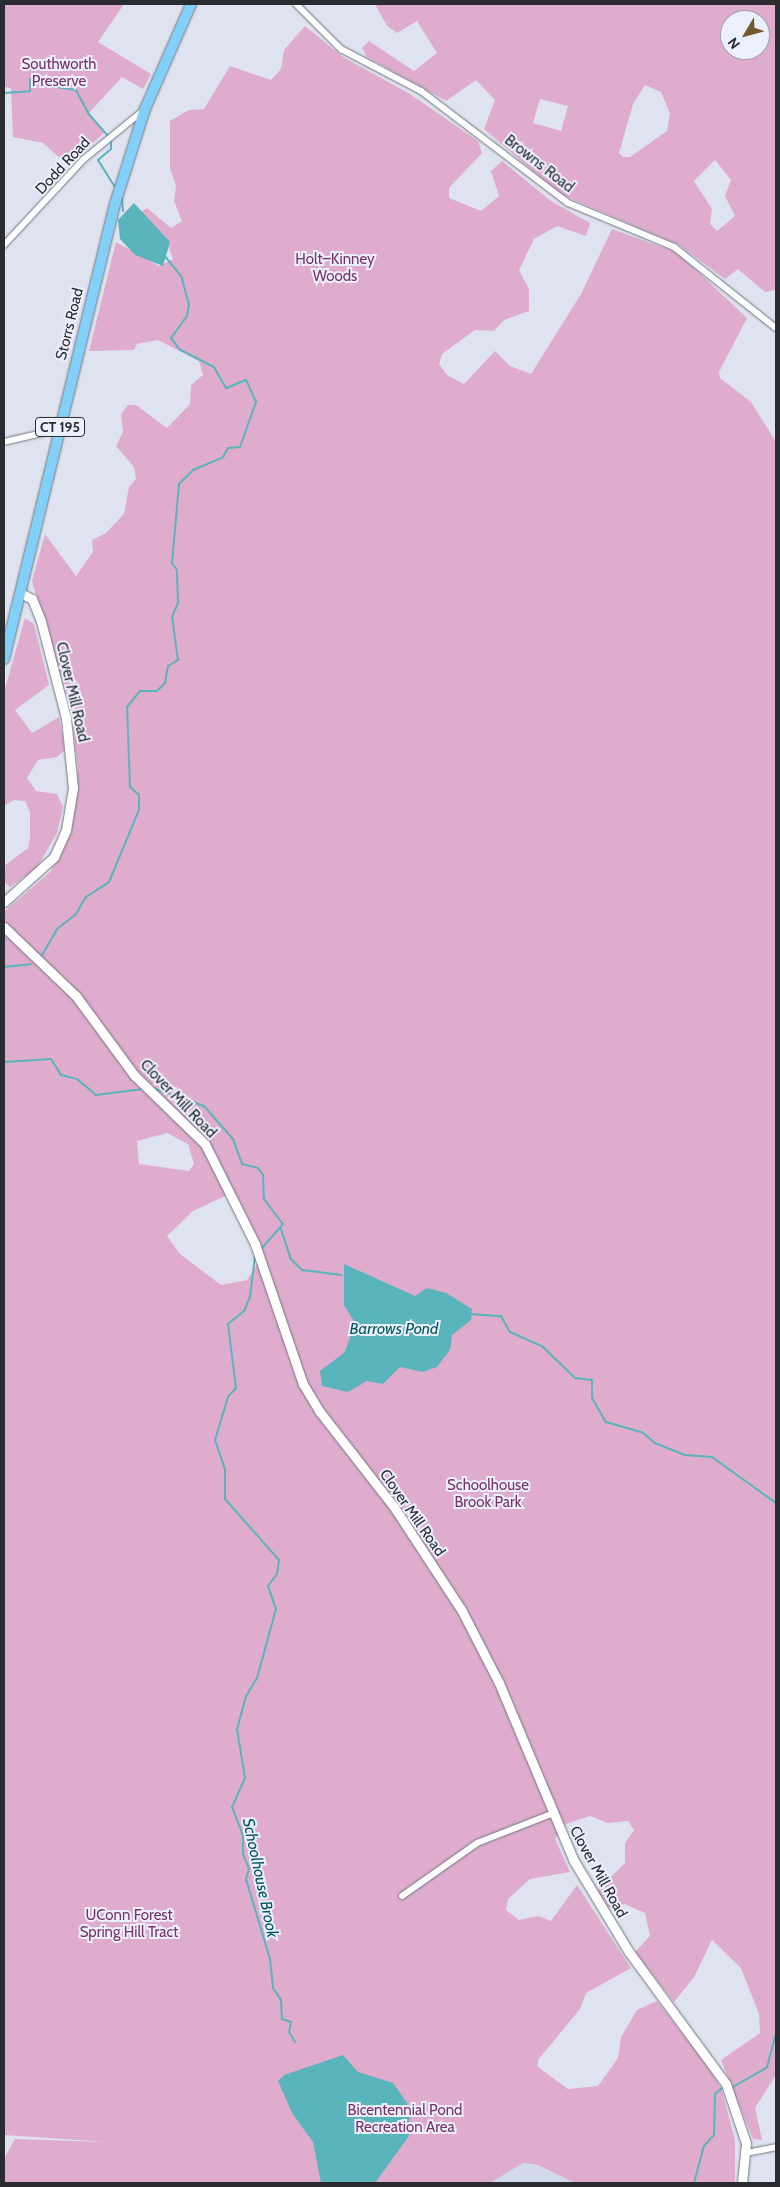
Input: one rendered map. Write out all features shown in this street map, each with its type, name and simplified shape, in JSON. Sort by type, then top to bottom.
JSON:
[{"type":"main road","name":"Storrs Road","points":[[4,659],[118,193],[145,109],[191,4]]},
{"type":"street","name":"Browns Road","points":[[296,4],[341,49],[421,91],[568,203],[674,247],[776,328]]},
{"type":"street","name":"Dodd Road","points":[[4,245],[109,136],[145,109]]},
{"type":"street","points":[[4,442],[60,429]]},
{"type":"street","name":"Clover Mill Road","points":[[4,902],[54,857],[66,830],[73,788],[66,718],[41,620],[32,599],[20,593]]},
{"type":"street","name":"Clover Mill Road","points":[[4,928],[76,996],[146,1087],[206,1144],[255,1244],[303,1384],[320,1412],[394,1507],[462,1611],[499,1682],[551,1814],[629,1952],[726,2084],[740,2116],[746,2153],[742,2183]]},
{"type":"street","points":[[402,1896],[478,1843],[551,1814]]},
{"type":"street","points":[[746,2153],[776,2147]]},
{"type":"shaded area","points":[[523,2163],[538,2165],[575,2183],[487,2183],[497,2173]]},
{"type":"green space","name":"Southworth Preserve","points":[[4,4],[124,4],[98,42],[151,74],[143,89],[122,77],[88,114],[105,132],[68,165],[43,143],[13,137],[11,88],[4,87]]},
{"type":"green space","points":[[375,4],[776,4],[776,290],[765,292],[738,269],[725,279],[679,245],[560,194],[484,129],[495,100],[476,80],[446,101],[367,57],[362,48],[369,41],[414,71],[437,53],[417,21],[397,33],[387,26]],"holes":[[[645,85],[661,92],[670,114],[667,131],[630,157],[623,157],[619,153],[633,104]],[[540,99],[568,106],[561,131],[533,123]],[[715,160],[731,180],[725,196],[735,216],[717,231],[710,224],[712,209],[694,181]]]},
{"type":"green space","name":"Schoolhouse Brook Park","points":[[305,26],[343,57],[410,94],[478,141],[482,153],[449,188],[449,198],[481,211],[499,196],[491,171],[502,161],[551,201],[590,223],[586,236],[557,226],[534,239],[519,270],[529,289],[529,311],[504,320],[494,331],[475,330],[442,354],[439,364],[447,375],[464,384],[495,351],[510,366],[531,374],[581,294],[612,229],[678,253],[747,318],[719,372],[720,378],[751,402],[776,442],[776,2075],[755,2108],[762,2140],[753,2139],[721,2060],[760,2033],[759,2014],[741,1968],[712,1940],[694,1977],[674,2002],[635,1952],[650,1936],[645,1913],[625,1904],[607,1908],[597,1891],[625,1863],[625,1843],[634,1830],[628,1821],[608,1823],[590,1816],[566,1824],[555,1839],[570,1872],[530,1879],[508,1899],[506,1910],[519,1920],[538,1916],[551,1921],[577,1885],[631,1968],[586,1993],[580,2009],[538,2060],[538,2067],[568,2089],[598,2086],[618,2058],[621,2037],[637,2010],[657,2001],[712,2071],[722,2091],[735,2140],[735,2183],[575,2183],[538,2165],[523,2163],[490,2183],[4,2183],[4,2159],[15,2139],[107,2142],[4,2135],[4,912],[50,872],[60,857],[74,811],[78,768],[72,716],[32,581],[45,534],[76,576],[93,552],[92,540],[106,533],[124,514],[129,487],[136,479],[134,467],[116,446],[123,432],[121,414],[128,405],[136,405],[167,428],[190,404],[191,385],[203,375],[199,361],[158,340],[137,344],[134,350],[89,351],[116,242],[159,266],[173,259],[166,239],[141,212],[147,208],[171,228],[182,221],[174,201],[176,186],[170,168],[170,121],[189,110],[204,109],[230,66],[271,80],[281,69],[284,50]],"holes":[[[167,1133],[188,1144],[194,1164],[189,1171],[139,1164],[137,1141]],[[227,1195],[243,1212],[263,1255],[247,1280],[221,1285],[180,1254],[167,1236],[193,1211]]]},
{"type":"green space","points":[[25,618],[34,624],[49,685],[15,710],[32,733],[59,717],[65,750],[57,757],[38,760],[27,778],[36,791],[57,794],[63,807],[57,833],[36,869],[10,887],[4,881],[4,866],[28,848],[30,837],[30,812],[25,801],[14,800],[4,806],[4,692]]},
{"type":"water","points":[[134,203],[170,242],[163,266],[135,255],[120,239],[118,220]]},
{"type":"water","name":"Barrows Pond","points":[[344,1264],[415,1296],[427,1288],[446,1293],[472,1309],[471,1320],[452,1335],[450,1350],[437,1367],[423,1372],[400,1367],[383,1384],[367,1381],[348,1392],[322,1386],[320,1371],[345,1352],[355,1323],[344,1305]]},
{"type":"water","points":[[343,2055],[358,2072],[393,2083],[410,2107],[409,2136],[375,2183],[321,2183],[313,2142],[292,2113],[278,2081],[284,2075]]},
{"type":"waterway","name":"Schoolhouse Brook","points":[[4,93],[30,91],[30,79],[39,78],[44,85],[76,90],[88,113],[108,136]]},
{"type":"waterway","name":"Schoolhouse Brook","points":[[111,140],[111,149],[98,160],[114,186]]},
{"type":"waterway","name":"Schoolhouse Brook","points":[[122,199],[123,211]]},
{"type":"waterway","name":"Schoolhouse Brook","points":[[41,957],[57,929],[76,914],[86,897],[109,882],[139,810],[139,795],[130,787],[127,707],[140,691],[157,691],[165,683],[168,666],[178,660],[172,617],[178,603],[177,570],[172,563],[179,484],[193,470],[223,457],[228,448],[240,447],[256,402],[246,380],[226,388],[214,367],[180,350],[171,338],[187,316],[189,305],[181,276],[165,256]]},
{"type":"waterway","name":"Schoolhouse Brook","points":[[4,967],[31,964]]},
{"type":"waterway","name":"Schoolhouse Brook","points":[[4,1062],[51,1059],[61,1075],[77,1079],[96,1095],[143,1089]]},
{"type":"waterway","name":"Schoolhouse Brook","points":[[153,1088],[204,1106],[233,1139],[242,1164],[258,1168],[263,1175],[264,1199],[283,1224],[261,1249]]},
{"type":"waterway","points":[[281,1229],[291,1259],[302,1270],[342,1275]]},
{"type":"waterway","name":"Schoolhouse Brook","points":[[255,1256],[250,1297],[244,1311],[228,1324],[236,1388],[228,1397],[215,1440],[225,1469],[225,1499],[279,1560],[277,1574],[268,1586],[276,1609],[257,1678],[246,1696],[237,1729],[245,1778],[232,1807],[243,1835],[243,1854],[249,1869],[246,1879],[270,1959],[273,1988],[281,2000],[282,2019],[291,2022],[289,2032],[295,2042]]},
{"type":"waterway","points":[[470,1314],[501,1316],[510,1332],[543,1347],[575,1378],[592,1380],[592,1398],[606,1422],[642,1432],[655,1443],[685,1455],[712,1457],[776,1503]]},
{"type":"waterway","points":[[733,2087],[767,2067],[776,2033]]},
{"type":"waterway","points":[[694,2183],[704,2146],[714,2135],[715,2094],[723,2087]]},
{"type":"park label","name":"Holt–Kinney Woods","points":[[335,268]]},
{"type":"park label","name":"UConn Forest Spring Hill Tract","points":[[129,1924]]},
{"type":"park label","name":"Bicentennial Pond Recreation Area","points":[[405,2118]]}]
